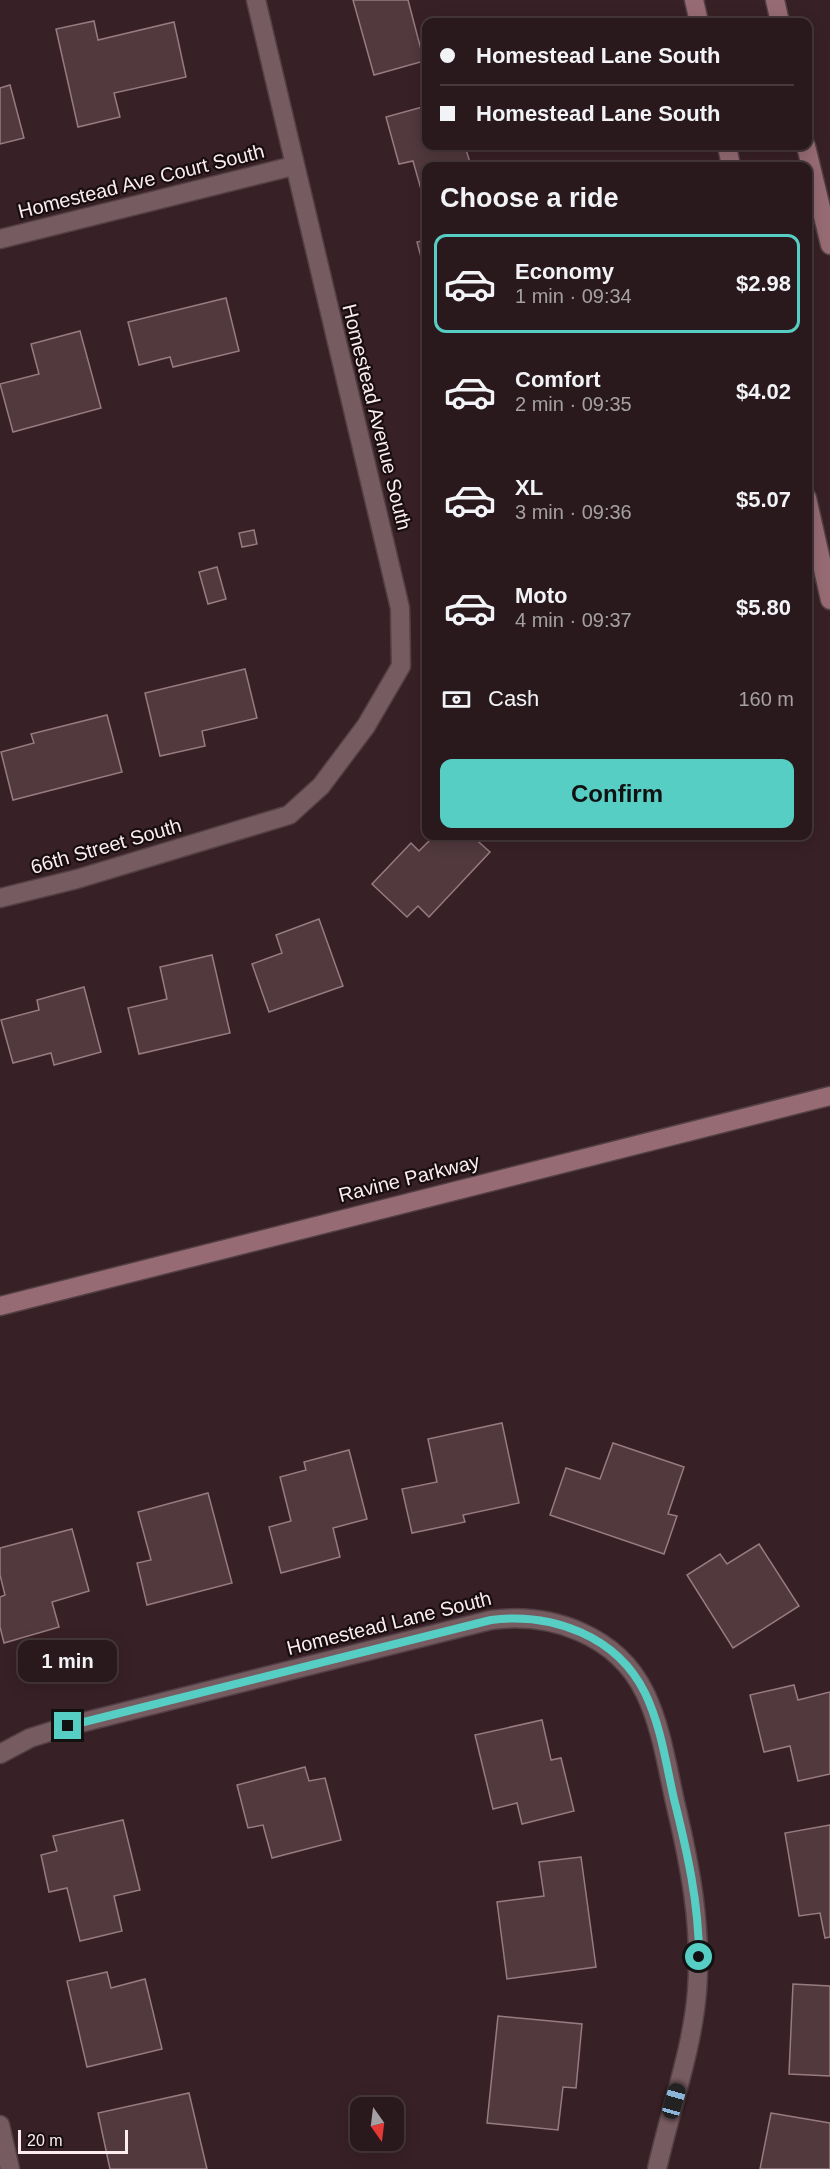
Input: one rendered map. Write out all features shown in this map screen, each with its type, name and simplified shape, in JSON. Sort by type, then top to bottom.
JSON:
[{"type":"street","name":"Homestead Avenue South","points":[[224,835],[289,815],[321,786],[366,726],[401,666],[400,608],[293,166],[256,0]]},
{"type":"street","points":[[694,0],[698,18]]},
{"type":"street","points":[[775,0],[779,18]]},
{"type":"street","name":"Homestead Ave Court South","points":[[0,239],[293,166]]},
{"type":"street","points":[[812,171],[830,245]]},
{"type":"street","points":[[812,520],[830,600]]},
{"type":"street","name":"66th Street South","points":[[0,898],[77,879],[224,835]]},
{"type":"street","name":"Ravine Parkway","points":[[0,1306],[830,1096]]},
{"type":"street","name":"Homestead Lane South","points":[[0,1754],[30,1738],[58,1729],[491,1620],[521,1618],[548,1621],[572,1628],[600,1643],[623,1660],[635,1676],[651,1708],[695,1894],[699,1944],[695,2006],[685,2061],[657,2169]]},
{"type":"street","points":[[0,2125],[10,2169]]},
{"type":"building","points":[[353,0],[408,0],[422,53],[422,62],[374,75]]},
{"type":"building","points":[[94,21],[98,40],[174,22],[186,77],[114,93],[120,117],[78,127],[56,29]]},
{"type":"building","points":[[10,85],[24,138],[0,144],[0,88]]},
{"type":"building","points":[[422,107],[422,150],[466,150],[470,162],[422,162],[422,193],[413,161],[399,164],[386,117]]},
{"type":"building","points":[[422,241],[422,261],[417,242]]},
{"type":"building","points":[[226,298],[239,351],[173,367],[170,357],[139,365],[128,322]]},
{"type":"building","points":[[80,331],[101,408],[13,432],[0,384],[39,374],[31,344]]},
{"type":"building","points":[[254,530],[257,544],[242,547],[239,533]]},
{"type":"building","points":[[217,567],[226,599],[208,604],[199,572]]},
{"type":"building","points":[[245,669],[257,718],[202,731],[205,746],[160,756],[145,693]]},
{"type":"building","points":[[107,715],[122,772],[13,800],[1,752],[34,743],[31,734]]},
{"type":"building","points":[[430,840],[476,840],[490,852],[429,917],[418,906],[407,917],[372,884],[411,843],[419,851]]},
{"type":"building","points":[[319,919],[343,986],[269,1012],[252,964],[282,953],[276,935]]},
{"type":"building","points":[[212,955],[230,1033],[139,1054],[128,1008],[167,999],[160,967]]},
{"type":"building","points":[[84,987],[101,1052],[54,1065],[51,1053],[13,1063],[1,1020],[39,1010],[37,1000]]},
{"type":"building","points":[[502,1423],[519,1503],[463,1515],[465,1522],[412,1533],[402,1489],[437,1482],[428,1439]]},
{"type":"building","points":[[613,1443],[684,1467],[668,1514],[677,1516],[664,1554],[550,1515],[566,1468],[600,1479]]},
{"type":"building","points":[[349,1450],[367,1519],[333,1528],[340,1557],[281,1573],[269,1527],[291,1521],[280,1477],[306,1470],[304,1462]]},
{"type":"building","points":[[208,1493],[232,1583],[147,1605],[137,1563],[151,1560],[138,1512]]},
{"type":"building","points":[[72,1529],[89,1591],[52,1602],[59,1627],[4,1643],[0,1627],[0,1597],[5,1595],[0,1575],[0,1548]]},
{"type":"building","points":[[759,1544],[799,1606],[733,1648],[687,1575],[720,1554],[727,1564]]},
{"type":"building","points":[[794,1685],[798,1700],[830,1692],[830,1774],[798,1781],[790,1746],[764,1752],[750,1695]]},
{"type":"building","points":[[542,1720],[551,1760],[561,1758],[574,1811],[522,1824],[517,1803],[493,1809],[475,1735]]},
{"type":"building","points":[[305,1767],[309,1781],[325,1778],[341,1840],[272,1858],[263,1825],[248,1828],[237,1785]]},
{"type":"building","points":[[123,1820],[140,1890],[114,1896],[122,1931],[80,1941],[67,1888],[49,1892],[41,1855],[57,1851],[53,1836]]},
{"type":"building","points":[[830,1825],[830,1937],[825,1938],[820,1913],[799,1916],[785,1833]]},
{"type":"building","points":[[581,1857],[596,1967],[507,1979],[497,1902],[544,1896],[539,1862]]},
{"type":"building","points":[[107,1972],[111,1988],[145,1979],[162,2049],[87,2067],[67,1981]]},
{"type":"building","points":[[793,1984],[830,1986],[830,2076],[789,2074]]},
{"type":"building","points":[[498,2016],[582,2024],[576,2088],[563,2087],[558,2130],[487,2123]]},
{"type":"building","points":[[189,2093],[207,2169],[110,2169],[98,2113]]},
{"type":"building","points":[[771,2113],[830,2123],[830,2169],[760,2169]]},
{"type":"route","points":[[68,1726],[475,1623],[521,1618],[572,1628],[591,1637],[623,1660],[646,1695],[656,1722],[692,1872],[699,1957]]}]
